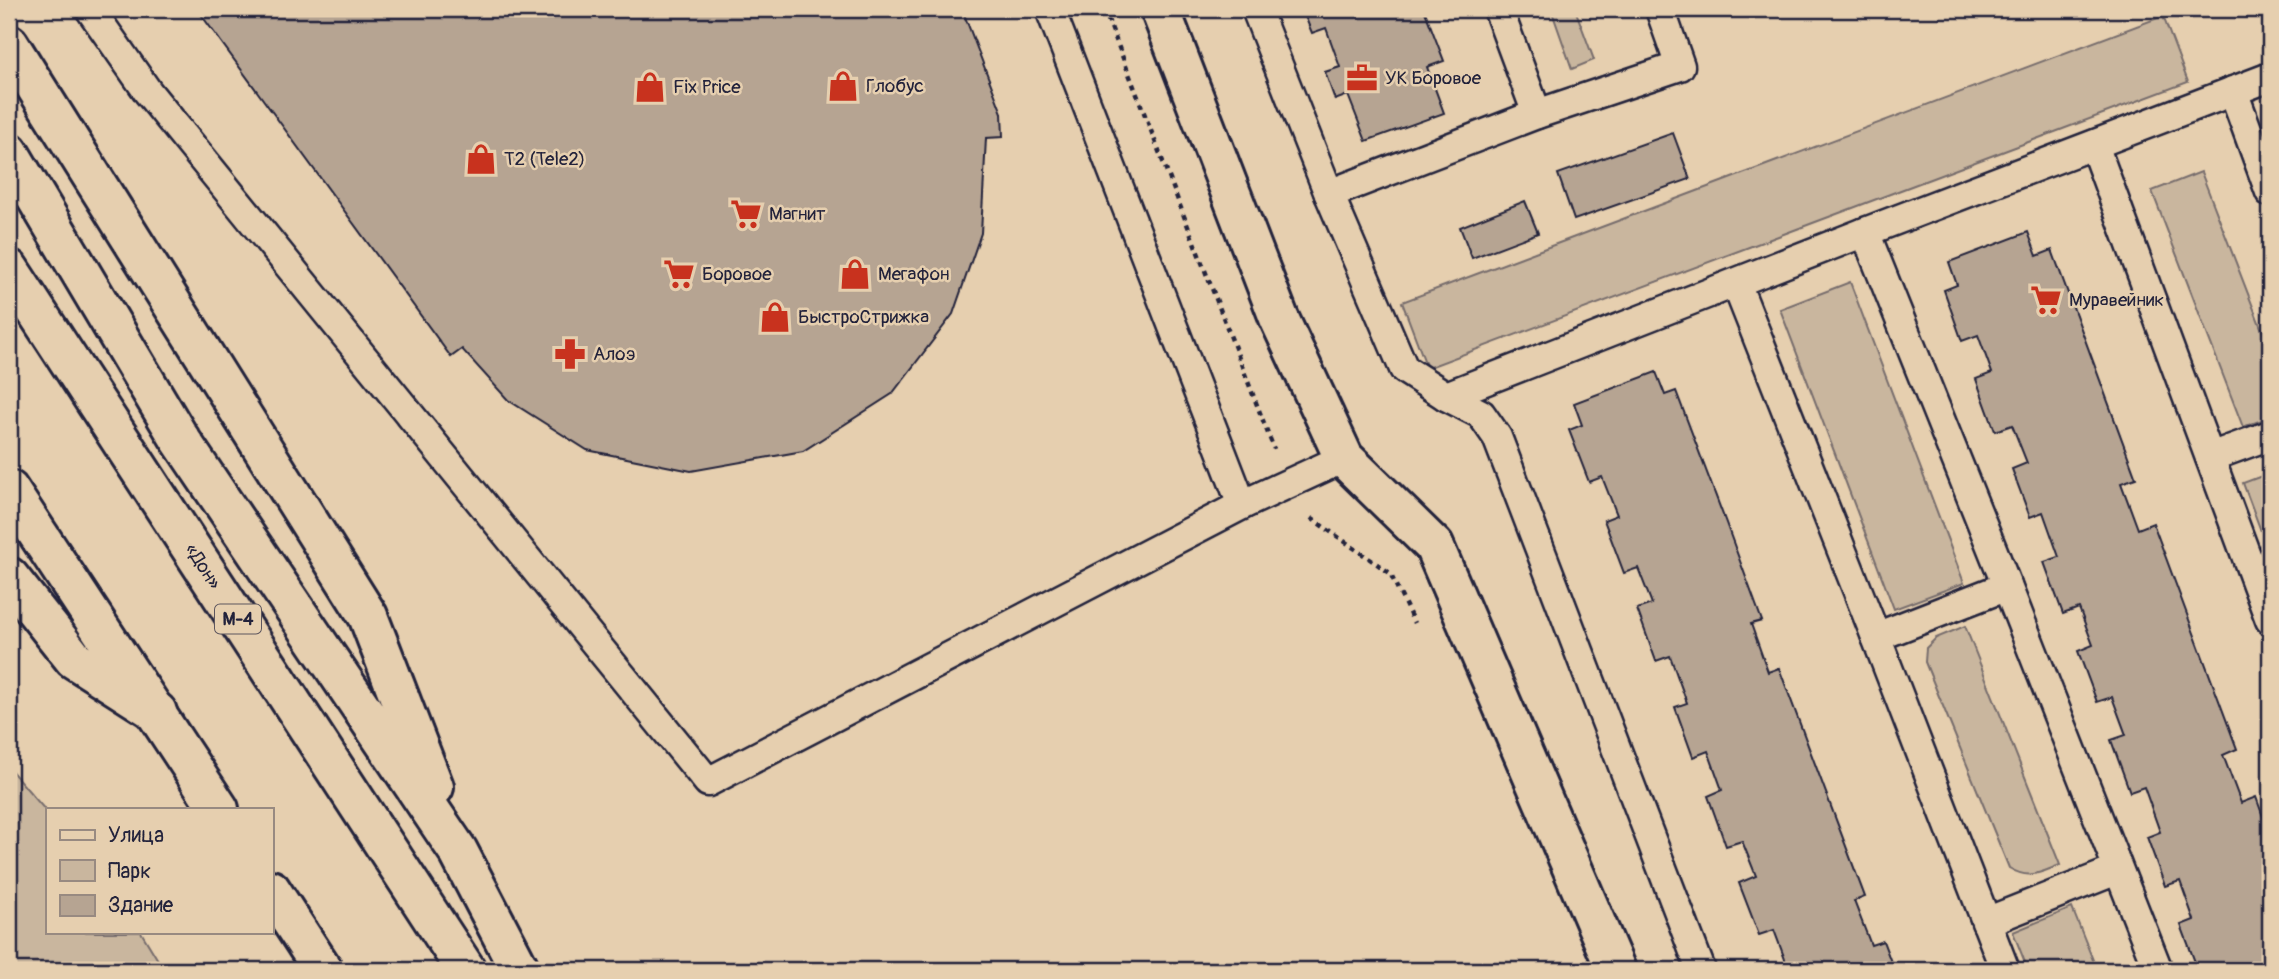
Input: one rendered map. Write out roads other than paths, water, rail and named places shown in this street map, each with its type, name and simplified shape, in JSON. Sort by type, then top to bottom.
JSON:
[{"type":"main road","points":[[1160,9],[1279,318],[1344,458],[1434,546],[1616,970]]},
{"type":"main road","points":[[9,44],[368,616],[458,851]]},
{"type":"main road","points":[[9,152],[178,436],[458,851],[520,970]]},
{"type":"main road","name":"«Дон»","points":[[9,269],[466,970]]},
{"type":"main road","points":[[9,490],[218,808]]},
{"type":"main road","points":[[9,576],[74,659],[157,712]]},
{"type":"main road","points":[[273,893],[323,970]]},
{"type":"lane","points":[[90,9],[148,92],[708,782],[1242,505],[1344,458]]},
{"type":"lane","points":[[1050,9],[1242,505]]},
{"type":"lane","points":[[1256,9],[1329,194],[1404,369],[1446,396],[1481,414],[1497,437],[1701,970]]},
{"type":"lane","points":[[1498,9],[1537,114]]},
{"type":"lane","points":[[1329,194],[1537,114],[1680,66],[1660,9]]},
{"type":"lane","points":[[1446,396],[2270,77]]},
{"type":"lane","points":[[2233,91],[2270,192]]},
{"type":"lane","points":[[2094,145],[2270,620]]},
{"type":"lane","points":[[1865,232],[2158,970]]},
{"type":"lane","points":[[1735,283],[2005,970]]},
{"type":"lane","points":[[2210,457],[2270,435]]},
{"type":"lane","points":[[1876,637],[2007,586]]},
{"type":"lane","points":[[1986,922],[2117,870]]},
{"type":"place","name":"УК Боровое","points":[[1362,78]]},
{"type":"place","name":"Глобус","points":[[843,86]]},
{"type":"place","name":"Fix Price","points":[[650,87]]},
{"type":"place","name":"T2 (Tele2)","points":[[481,159]]},
{"type":"place","name":"Магнит","points":[[746,214]]},
{"type":"place","name":"Боровое","points":[[679,274]]},
{"type":"place","name":"Мегафон","points":[[855,274]]},
{"type":"place","name":"Муравейник","points":[[2046,300]]},
{"type":"place","name":"БыстроСтрижка","points":[[775,317]]},
{"type":"place","name":"Алоэ","points":[[570,354]]}]
